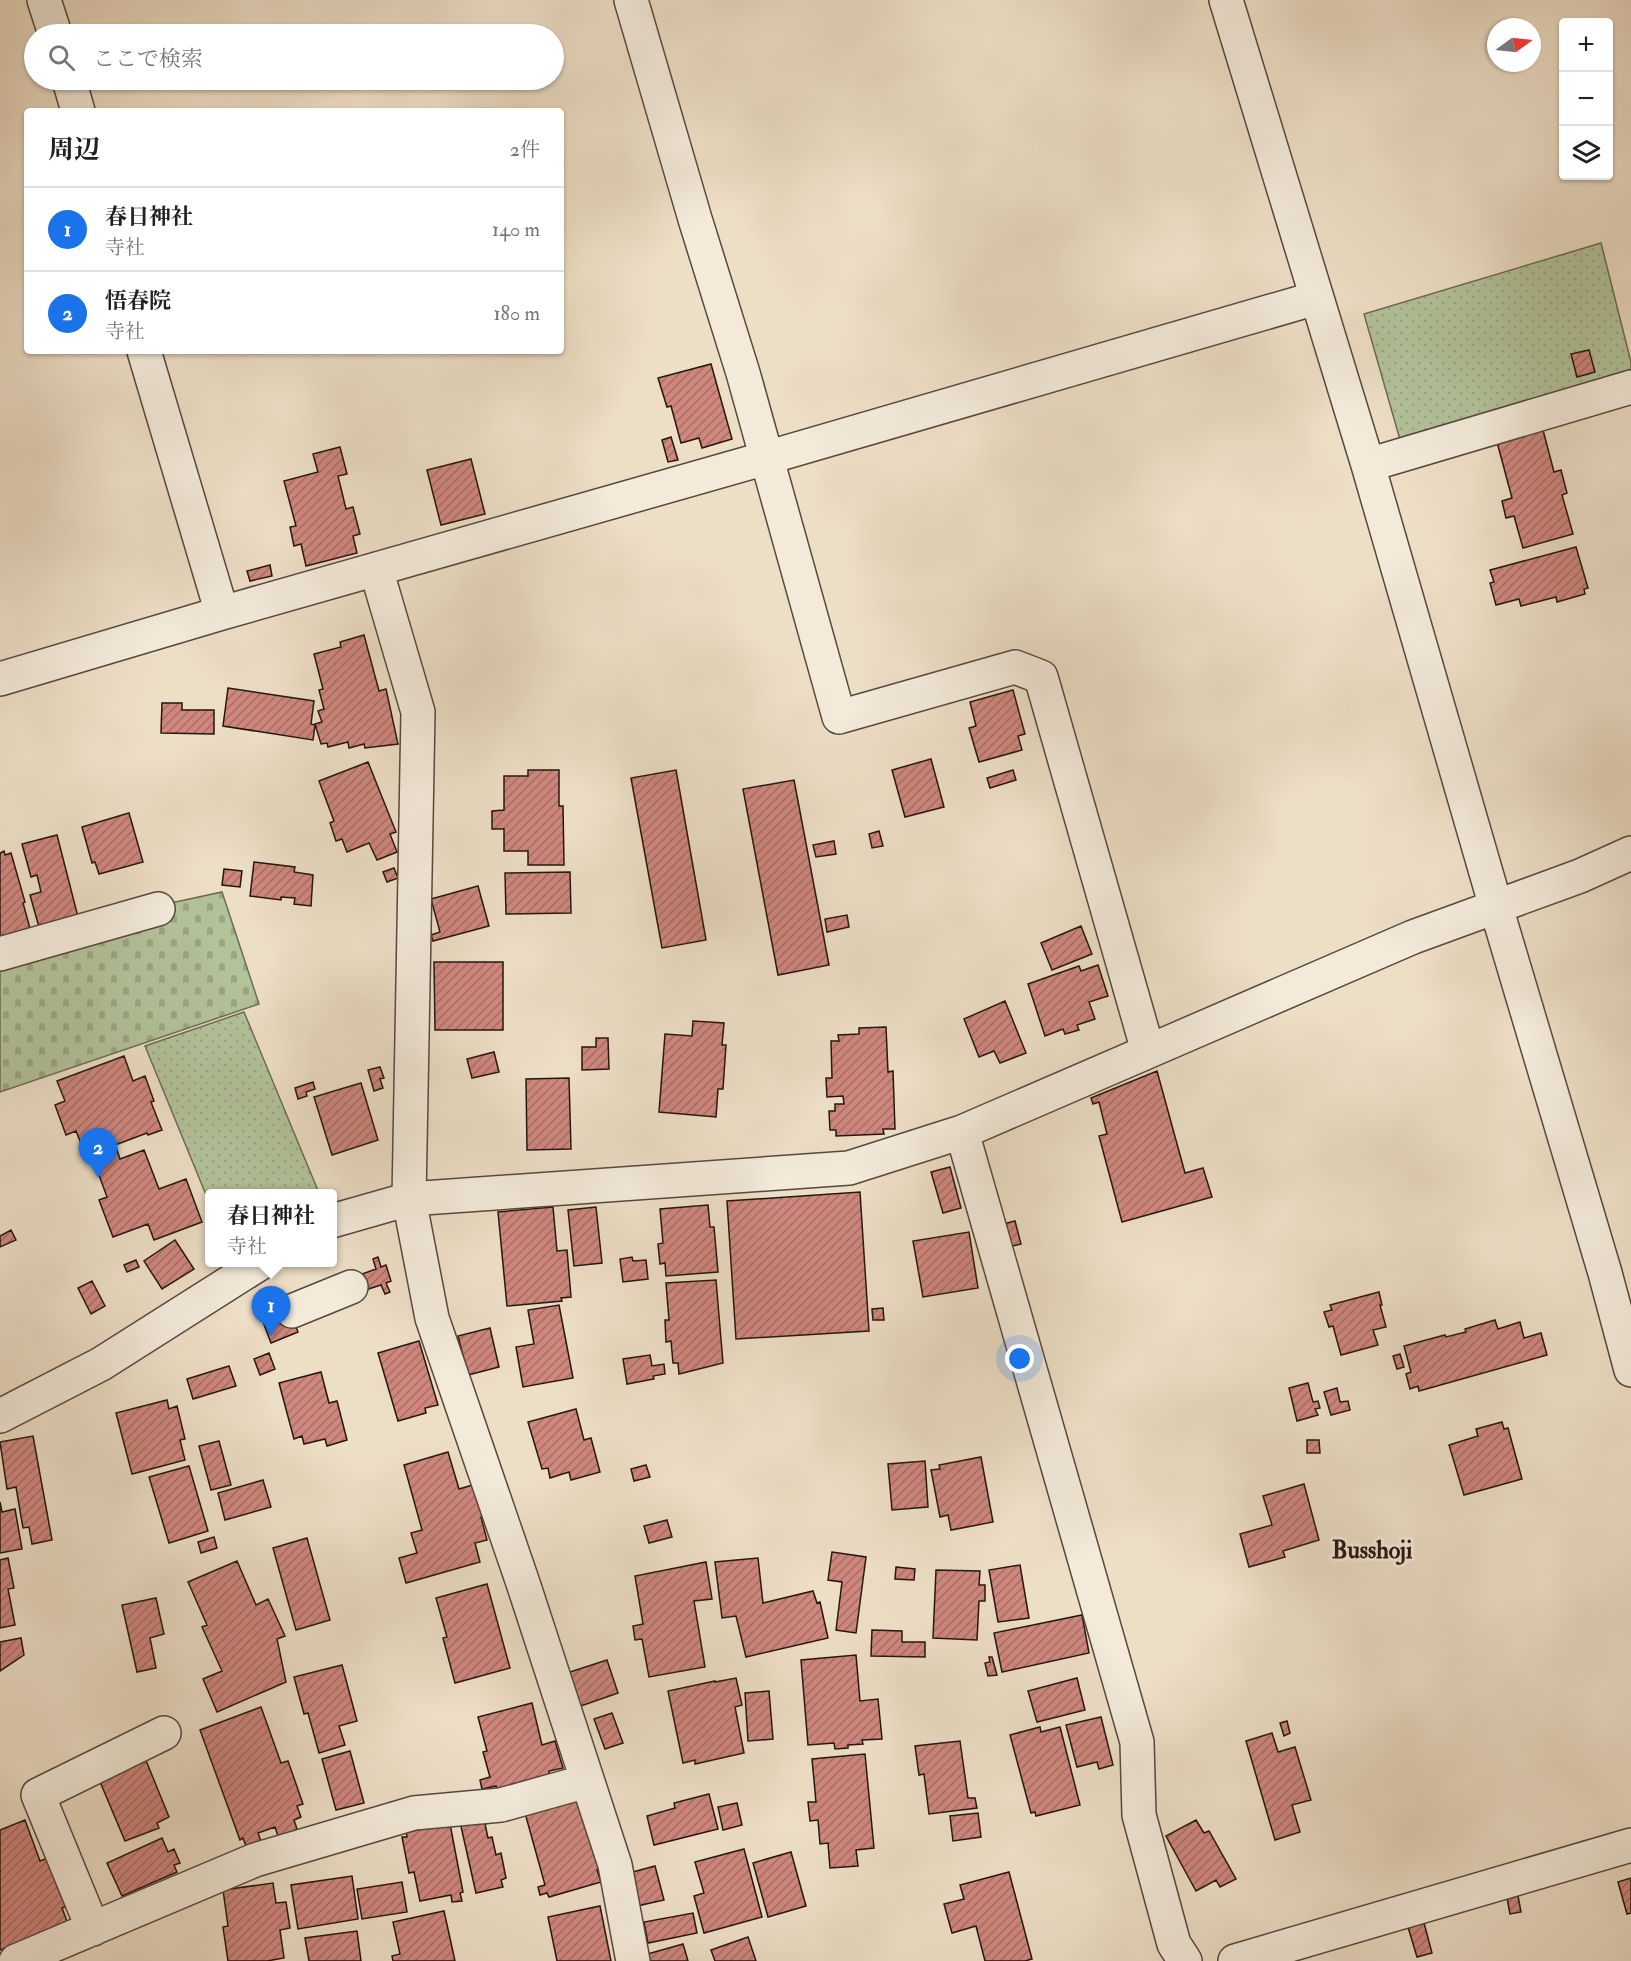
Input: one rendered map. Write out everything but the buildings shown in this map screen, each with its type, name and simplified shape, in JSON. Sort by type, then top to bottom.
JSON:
[{"type":"street","points":[[44,0],[52,24]]},
{"type":"street","points":[[631,0],[743,373],[839,717],[1015,667],[1041,677],[1148,1051]]},
{"type":"street","points":[[1226,0],[1368,465],[1631,1370]]},
{"type":"street","points":[[72,90],[77,108]]},
{"type":"street","points":[[0,679],[1316,298]]},
{"type":"street","points":[[145,354],[222,613]]},
{"type":"street","points":[[1368,465],[1631,387]]},
{"type":"street","points":[[376,569],[418,712],[409,1199],[432,1318],[524,1586],[615,1865],[633,1961]]},
{"type":"street","points":[[337,1220],[409,1199],[849,1168],[962,1132],[1413,937],[1580,876],[1631,853]]},
{"type":"street","points":[[0,954],[158,909]]},
{"type":"street","points":[[962,1132],[1137,1742],[1139,1815],[1174,1944],[1185,1961]]},
{"type":"street","points":[[0,1416],[101,1364],[256,1267]]},
{"type":"street","points":[[292,1311],[351,1287]]},
{"type":"street","points":[[93,1929],[38,1795],[164,1733]]},
{"type":"street","points":[[16,1961],[266,1857],[414,1812],[501,1805],[587,1781]]},
{"type":"street","points":[[1235,1961],[1631,1845]]},
{"type":"green space","points":[[1601,243],[1631,362],[1631,377],[1401,443],[1364,314]]},
{"type":"green space","points":[[222,892],[259,1004],[0,1092],[0,964],[171,903]]},
{"type":"green space","points":[[244,1012],[317,1189],[205,1189],[205,1192],[145,1046]]},
{"type":"place","name":"悟春院","points":[[98,1178]]},
{"type":"place","name":"春日神社","points":[[271,1336]]},
{"type":"district","name":"Busshoji","points":[[1372,1550]]}]
